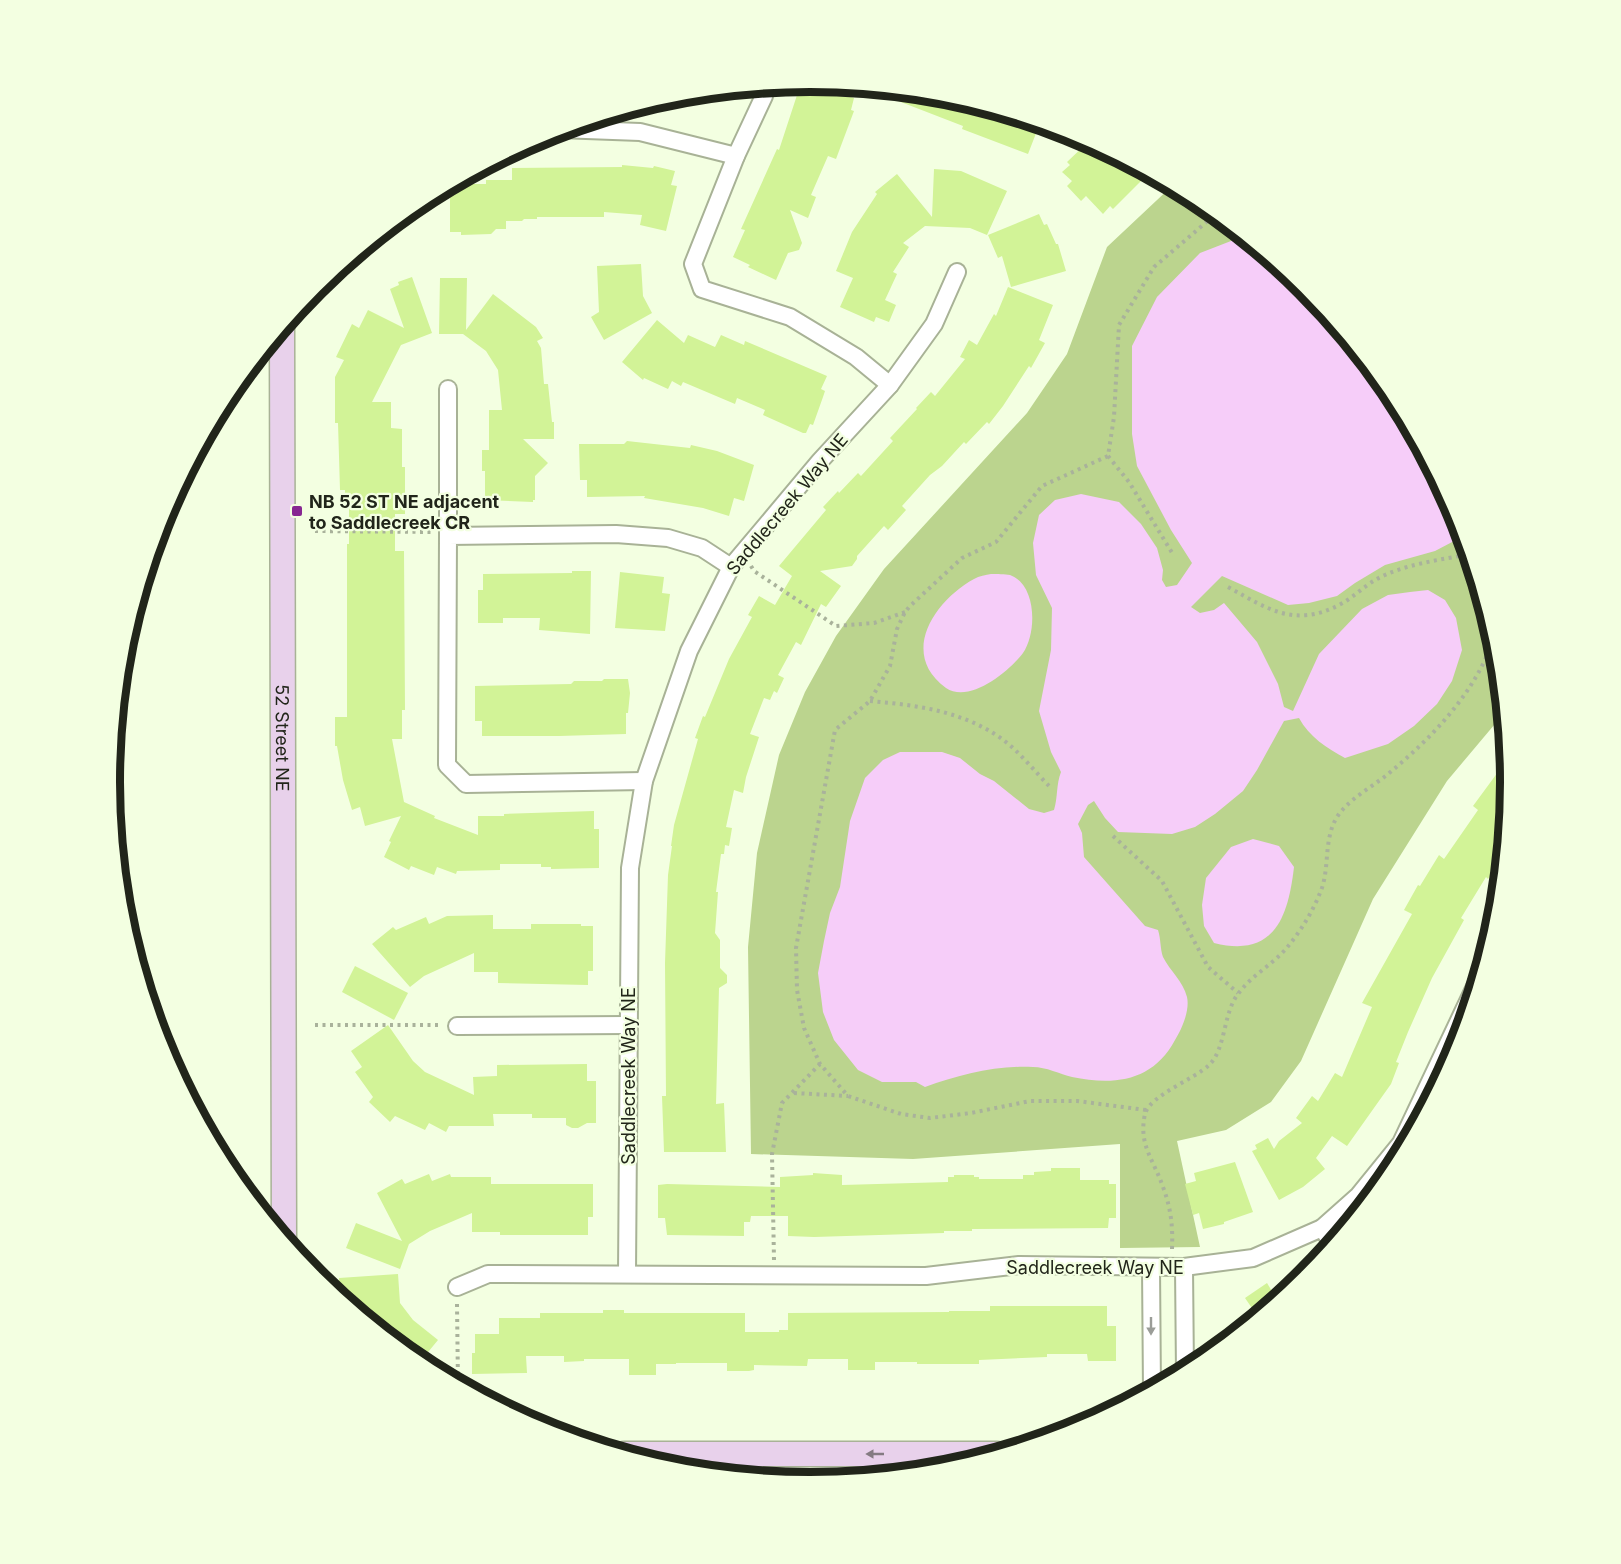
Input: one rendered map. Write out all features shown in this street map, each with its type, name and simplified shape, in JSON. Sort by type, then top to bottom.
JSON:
[{"type":"street","points":[[765,93],[736,156],[693,264],[702,289],[790,317],[856,357],[890,385]]},
{"type":"street","points":[[584,130],[640,132],[736,156]]},
{"type":"street","name":"Saddlecreek Way NE","points":[[957,272],[934,324],[890,385],[820,460],[731,567],[689,651],[644,781],[630,868],[627,1274],[926,1276],[1019,1265],[1184,1267],[1253,1258],[1322,1228],[1359,1196],[1391,1155]]},
{"type":"street","name":"52 Street NE","points":[[282,338],[284,1228]]},
{"type":"street","points":[[448,389],[447,765],[466,783],[644,781]]},
{"type":"street","points":[[448,536],[616,534],[668,538],[702,548],[731,567]]},
{"type":"street","points":[[457,1026],[628,1025]]},
{"type":"street","name":"Saddlecreek Way NE","points":[[1412,1120],[1452,1034]]},
{"type":"street","name":"52 Street NE","points":[[272,1213],[283,1152]]},
{"type":"street","points":[[1322,1228],[1329,1238]]},
{"type":"street","points":[[1151,1267],[1152,1382]]},
{"type":"street","points":[[1184,1267],[1185,1362]]},
{"type":"street","points":[[457,1287],[488,1274],[627,1274]]},
{"type":"street","points":[[654,1454],[967,1454]]},
{"type":"path","points":[[1174,556],[1129,482],[1108,456],[1114,417],[1119,325],[1154,267],[1210,219]]},
{"type":"path","points":[[742,554],[754,571],[836,627],[874,622],[904,612],[962,558],[996,542],[1042,486],[1108,456]]},
{"type":"path","points":[[315,531],[432,531],[448,536]]},
{"type":"path","points":[[1228,586],[1267,609],[1292,617],[1314,614],[1339,605],[1378,579],[1402,569],[1462,556]]},
{"type":"path","points":[[848,1096],[820,1064],[804,1028],[797,990],[796,948],[835,730],[870,701],[890,666],[897,629],[904,612]]},
{"type":"path","points":[[1184,1267],[1172,1252],[1174,1224],[1163,1187],[1146,1151],[1143,1129],[1146,1110],[1210,1064],[1221,1042],[1230,1007],[1238,993],[1285,950],[1310,915],[1322,890],[1329,834],[1337,816],[1347,804],[1421,746],[1466,695],[1489,654]]},
{"type":"path","points":[[870,701],[918,706],[968,720],[1003,739],[1051,788]]},
{"type":"path","points":[[1113,836],[1162,882],[1208,967],[1238,993]]},
{"type":"path","points":[[315,1025],[457,1026]]},
{"type":"path","points":[[774,1274],[772,1154],[782,1103],[820,1064]]},
{"type":"path","points":[[793,1093],[848,1096],[901,1114],[930,1118],[1030,1101],[1077,1101],[1146,1110]]},
{"type":"path","points":[[457,1287],[458,1376]]},
{"type":"green space","points":[[1167,191],[1231,234],[1266,263],[1330,327],[1385,398],[1430,477],[1448,518],[1464,560],[1488,647],[1498,720],[1447,781],[1373,899],[1301,1061],[1271,1102],[1226,1130],[1177,1141],[1200,1247],[1120,1248],[1120,1144],[913,1159],[751,1154],[748,947],[757,853],[779,755],[805,692],[836,636],[884,569],[1027,413],[1067,354],[1107,247]]},
{"type":"shaded area","points":[[1235,238],[1299,294],[1358,362],[1385,398],[1408,437],[1430,477],[1456,540],[1435,551],[1385,565],[1337,596],[1309,603],[1288,605],[1222,576],[1191,607],[1200,613],[1214,610],[1224,603],[1257,642],[1278,684],[1284,707],[1293,711],[1319,654],[1362,609],[1388,595],[1428,590],[1445,600],[1456,618],[1462,650],[1452,681],[1437,704],[1414,726],[1388,744],[1345,758],[1313,736],[1299,718],[1284,721],[1243,791],[1195,827],[1172,834],[1118,832],[1094,801],[1088,805],[1078,824],[1082,833],[1084,857],[1145,926],[1158,930],[1163,957],[1183,986],[1187,997],[1186,1013],[1180,1030],[1166,1054],[1156,1064],[1131,1077],[1103,1081],[1072,1077],[1043,1068],[1019,1067],[978,1072],[925,1087],[916,1082],[882,1082],[858,1070],[834,1040],[823,1012],[818,973],[830,913],[840,887],[850,821],[865,778],[883,760],[900,752],[942,752],[960,758],[1029,809],[1044,813],[1054,810],[1061,772],[1051,752],[1039,711],[1051,650],[1052,608],[1036,575],[1033,543],[1039,515],[1055,500],[1081,494],[1119,502],[1141,524],[1157,548],[1163,570],[1162,580],[1166,587],[1177,585],[1192,563],[1171,530],[1137,466],[1132,434],[1132,346],[1157,297],[1200,253]]},
{"type":"shaded area","points":[[991,574],[1010,575],[1019,580],[1025,589],[1032,610],[1031,634],[1028,644],[1017,661],[999,677],[977,689],[955,692],[946,688],[932,674],[925,660],[924,644],[927,629],[935,614],[959,589],[976,578]]},
{"type":"shaded area","points":[[1253,839],[1279,846],[1294,867],[1282,917],[1274,930],[1264,939],[1251,945],[1234,946],[1214,943],[1204,926],[1202,905],[1206,878],[1231,847]]},
{"type":"building","points":[[798,92],[816,94],[816,92],[841,93],[854,98],[851,110],[854,111],[836,159],[828,156],[811,195],[816,197],[808,218],[790,210],[802,243],[799,250],[788,253],[776,280],[733,257],[745,230],[741,229],[777,149],[779,150]]},
{"type":"building","points":[[884,95],[945,105],[989,115],[1037,130],[1028,154],[962,129],[963,126]]},
{"type":"building","points":[[1082,147],[1144,178],[1113,209],[1110,206],[1103,214],[1086,196],[1081,201],[1067,186],[1072,181],[1062,172],[1070,165],[1067,162]]},
{"type":"building","points":[[622,165],[653,168],[654,166],[675,171],[671,185],[677,186],[666,231],[640,225],[642,215],[604,212],[604,217],[537,217],[537,219],[522,221],[506,221],[506,229],[496,229],[491,234],[461,235],[461,232],[450,232],[450,193],[465,184],[486,184],[486,180],[512,180],[512,168],[622,167]]},
{"type":"building","points":[[934,169],[961,171],[1007,191],[987,235],[970,228],[925,226],[903,243],[909,247],[893,272],[897,274],[885,300],[896,305],[889,322],[876,317],[874,322],[840,307],[853,278],[836,271],[852,232],[877,194],[875,192],[897,174],[932,217]]},
{"type":"building","points":[[1039,214],[1058,244],[1066,271],[1011,287],[1002,256],[998,258],[988,235]]},
{"type":"building","points":[[641,264],[643,296],[652,313],[604,340],[591,317],[599,312],[597,266]]},
{"type":"building","points":[[412,277],[432,333],[401,345],[372,402],[391,402],[391,428],[402,429],[405,514],[395,514],[395,551],[404,551],[405,710],[402,710],[402,739],[392,739],[404,802],[435,816],[434,818],[478,835],[478,816],[594,811],[594,829],[599,829],[599,868],[551,869],[551,867],[541,867],[541,864],[500,864],[500,870],[457,871],[456,874],[437,867],[434,875],[411,866],[409,870],[384,857],[401,816],[365,826],[360,807],[352,810],[343,780],[337,746],[335,746],[335,717],[347,717],[347,544],[349,544],[349,509],[345,509],[345,490],[340,490],[338,423],[335,423],[335,377],[344,360],[336,357],[352,324],[359,328],[368,310],[404,328],[390,289],[399,285],[398,282]]},
{"type":"building","points":[[440,278],[467,278],[466,330],[493,294],[536,327],[543,338],[537,341],[541,348],[544,384],[548,384],[552,422],[554,422],[554,439],[523,439],[548,463],[535,476],[535,500],[533,502],[485,500],[482,450],[489,450],[489,410],[502,410],[498,370],[486,351],[463,334],[439,334]]},
{"type":"building","points":[[1008,287],[1053,305],[1039,340],[1045,343],[1031,368],[1029,366],[989,424],[987,422],[966,444],[964,442],[942,466],[930,475],[902,506],[906,510],[888,530],[884,526],[857,556],[852,566],[820,571],[841,586],[826,607],[821,604],[801,645],[796,642],[778,675],[784,678],[777,693],[774,691],[770,700],[764,698],[750,734],[759,737],[743,793],[734,790],[726,827],[732,828],[729,846],[725,845],[724,854],[721,854],[716,892],[718,892],[715,933],[720,940],[720,968],[727,975],[727,983],[719,988],[716,1104],[724,1103],[726,1152],[664,1152],[662,1096],[666,1096],[665,963],[668,875],[674,825],[698,739],[695,738],[703,716],[705,717],[729,659],[752,617],[748,615],[759,596],[775,605],[792,576],[779,566],[826,510],[823,507],[858,473],[861,476],[893,441],[890,438],[931,392],[935,396],[965,359],[960,357],[969,340],[977,345],[994,314],[996,316]]},
{"type":"building","points":[[657,320],[684,343],[688,335],[715,347],[721,335],[744,345],[745,341],[827,376],[821,389],[825,391],[813,425],[810,424],[806,433],[803,433],[763,415],[765,410],[737,398],[735,404],[683,382],[681,386],[672,381],[668,389],[644,378],[643,380],[622,362]]},
{"type":"building","points":[[627,441],[690,448],[691,445],[717,451],[754,465],[744,501],[734,498],[729,516],[703,508],[644,498],[645,496],[587,497],[587,480],[580,480],[579,444],[624,444]]},
{"type":"building","points":[[572,571],[591,571],[590,634],[539,630],[540,618],[503,618],[503,623],[478,623],[478,590],[483,590],[483,574],[572,573]]},
{"type":"building","points":[[620,572],[664,577],[662,593],[670,594],[665,631],[615,628]]},
{"type":"building","points":[[604,679],[628,679],[630,693],[628,713],[626,713],[626,734],[482,736],[482,721],[475,721],[475,686],[571,684],[574,681],[602,681]]},
{"type":"building","points":[[1501,768],[1500,827],[1495,868],[1488,879],[1486,877],[1461,918],[1464,920],[1432,978],[1396,1062],[1399,1063],[1391,1084],[1347,1146],[1332,1136],[1316,1158],[1325,1169],[1303,1187],[1279,1200],[1252,1151],[1257,1149],[1255,1145],[1268,1138],[1274,1149],[1279,1141],[1302,1123],[1296,1118],[1312,1096],[1318,1101],[1335,1073],[1342,1077],[1372,1007],[1362,1003],[1412,914],[1404,910],[1439,855],[1444,859],[1478,810],[1473,806]]},
{"type":"building","points":[[493,915],[493,929],[531,929],[531,924],[593,926],[593,971],[588,971],[588,985],[498,983],[498,972],[474,972],[474,953],[424,976],[410,987],[372,944],[393,927],[396,930],[426,917],[429,924],[447,916]]},
{"type":"building","points":[[355,966],[408,993],[394,1020],[342,992]]},
{"type":"building","points":[[388,1025],[413,1061],[425,1072],[474,1095],[473,1077],[497,1076],[497,1065],[587,1064],[587,1081],[596,1081],[596,1123],[587,1123],[578,1128],[572,1128],[566,1125],[566,1118],[532,1118],[532,1114],[493,1114],[494,1126],[449,1126],[446,1132],[429,1123],[425,1130],[395,1116],[390,1122],[369,1102],[373,1097],[355,1072],[362,1067],[351,1051]]},
{"type":"building","points":[[1235,1162],[1253,1212],[1224,1222],[1224,1224],[1203,1229],[1199,1213],[1193,1215],[1185,1184],[1196,1181],[1194,1173]]},
{"type":"building","points":[[1051,1168],[1080,1168],[1080,1180],[1109,1180],[1109,1184],[1116,1184],[1116,1218],[1109,1218],[1108,1228],[972,1229],[972,1231],[944,1231],[944,1233],[814,1237],[788,1236],[788,1216],[751,1216],[750,1222],[744,1222],[744,1236],[667,1235],[665,1218],[658,1218],[658,1185],[780,1187],[780,1177],[813,1175],[813,1173],[842,1175],[842,1185],[948,1182],[948,1177],[954,1177],[954,1175],[974,1175],[979,1179],[1023,1179],[1023,1175],[1051,1171]]},
{"type":"building","points":[[429,1174],[432,1181],[450,1174],[451,1177],[491,1177],[491,1184],[593,1184],[593,1217],[588,1217],[588,1235],[500,1235],[500,1232],[472,1232],[472,1213],[430,1231],[409,1244],[400,1269],[346,1248],[356,1223],[402,1241],[377,1193],[402,1179],[405,1184]]},
{"type":"building","points":[[398,1274],[400,1303],[413,1320],[438,1340],[426,1355],[355,1301],[339,1286],[339,1278]]},
{"type":"building","points":[[1267,1283],[1274,1294],[1254,1311],[1245,1298]]},
{"type":"building","points":[[990,1306],[1107,1306],[1107,1326],[1116,1326],[1116,1361],[1088,1361],[1087,1354],[1047,1354],[1047,1357],[979,1360],[979,1364],[875,1362],[875,1370],[848,1370],[848,1359],[808,1359],[807,1366],[754,1365],[754,1370],[749,1371],[727,1371],[727,1363],[656,1364],[656,1375],[629,1375],[629,1359],[584,1359],[584,1361],[564,1362],[564,1356],[526,1356],[527,1373],[472,1374],[475,1334],[499,1334],[499,1318],[540,1318],[540,1313],[603,1313],[603,1310],[624,1310],[624,1313],[745,1313],[745,1332],[779,1332],[779,1330],[788,1330],[788,1313],[990,1311]]},
{"type":"place","name":"NB 52 ST NE adjacent to Saddlecreek CR","points":[[297,511]]}]
